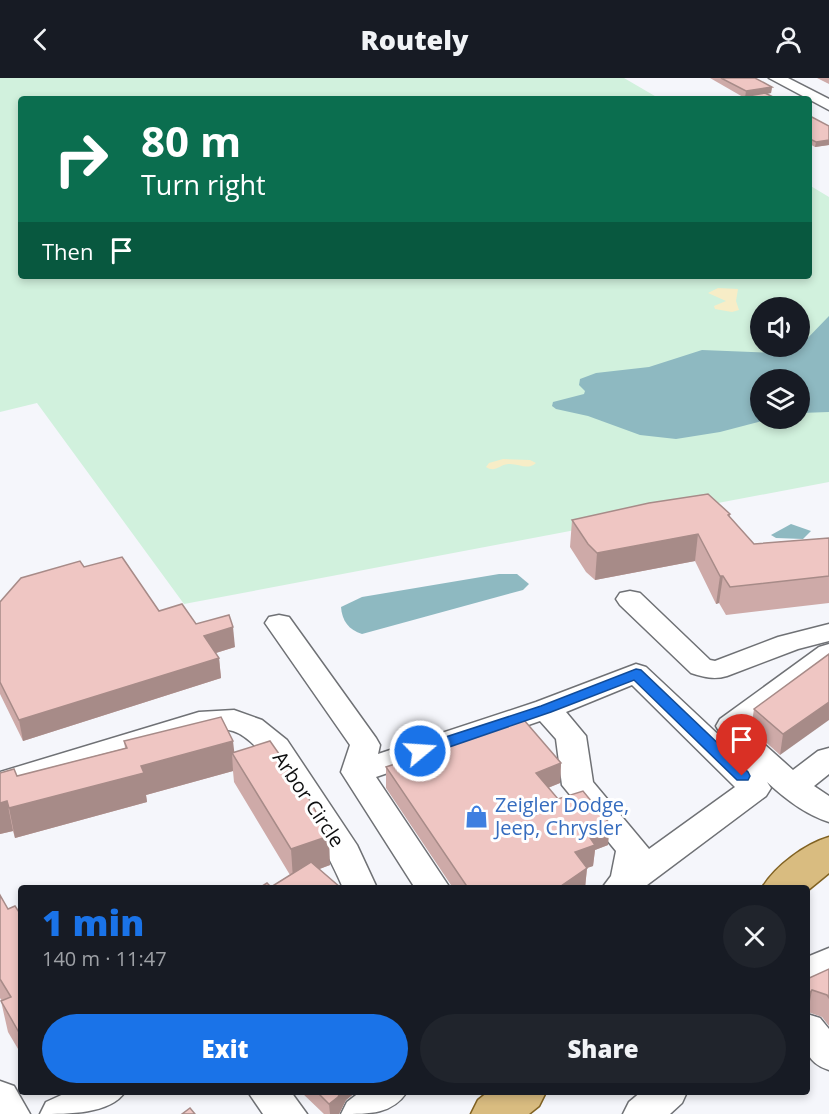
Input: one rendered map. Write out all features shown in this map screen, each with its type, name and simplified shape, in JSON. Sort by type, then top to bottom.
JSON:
[{"type":"main road","points":[[787,885],[829,851]]},
{"type":"main road","points":[[495,1114],[518,1095]]},
{"type":"street","points":[[776,78],[811,96]]},
{"type":"street","points":[[812,96],[829,105]]},
{"type":"street","points":[[630,598],[701,667],[717,670],[788,643],[829,632]]},
{"type":"street","points":[[279,623],[365,746],[357,772]]},
{"type":"street","points":[[829,653],[731,726],[737,738],[792,788],[829,811]]},
{"type":"street","points":[[357,772],[546,709],[636,674],[755,788],[628,885]]},
{"type":"street","points":[[546,709],[571,736],[578,785],[633,849],[627,885]]},
{"type":"street","name":"Arbor Circle","points":[[0,783],[199,722],[234,720],[251,727],[276,747],[345,853],[359,885]]},
{"type":"street","points":[[792,788],[829,758]]},
{"type":"street","points":[[357,772],[431,885]]},
{"type":"street","points":[[810,972],[829,962]]},
{"type":"street","points":[[810,1033],[829,1055]]},
{"type":"street","points":[[60,1114],[100,1095]]},
{"type":"street","points":[[270,1095],[287,1114]]},
{"type":"street","points":[[643,1114],[665,1095]]},
{"type":"street","points":[[0,1097],[10,1114]]},
{"type":"green space","points":[[0,78],[624,78],[655,96],[18,96],[18,279],[812,279],[812,187],[829,197],[829,482],[184,604],[37,403],[0,412]]},
{"type":"sand","points":[[718,288],[738,289],[736,301],[739,310],[732,312],[715,309],[714,306],[726,301],[708,293]]},
{"type":"sand","points":[[503,459],[530,460],[536,463],[526,467],[508,464],[495,469],[486,467],[489,463]]},
{"type":"water","points":[[829,316],[829,412],[810,413],[810,369],[750,369],[750,424],[676,439],[640,435],[552,406],[553,402],[584,394],[585,391],[579,385],[580,379],[596,373],[649,367],[702,350],[750,352],[750,357],[810,357],[810,336]]},
{"type":"water","points":[[791,524],[811,531],[803,539],[776,538],[771,535]]},
{"type":"water","points":[[499,574],[517,574],[529,584],[523,590],[362,634],[347,624],[342,612],[341,607],[362,597]]},
{"type":"building","points":[[721,78],[755,78],[772,87],[746,91]]},
{"type":"building","points":[[765,93],[771,96],[748,96]]},
{"type":"building","points":[[812,117],[829,126],[829,140],[816,142],[812,140]]},
{"type":"building","points":[[708,494],[730,514],[728,515],[754,544],[829,538],[829,576],[730,587],[723,576],[720,576],[698,534],[597,553],[572,520],[649,503]]},
{"type":"building","points":[[122,557],[159,611],[182,604],[196,624],[229,615],[233,627],[204,636],[219,658],[19,720],[0,682],[0,602],[21,578],[80,561],[84,567]]},
{"type":"building","points":[[829,654],[829,702],[783,734],[754,709]]},
{"type":"building","points":[[221,717],[233,741],[141,766],[144,773],[9,808],[7,801],[0,803],[0,773],[14,769],[17,776],[127,748],[124,741]]},
{"type":"building","name":"Zeigler Dodge, Jeep, Chrysler","points":[[524,720],[561,763],[536,773],[558,799],[583,791],[610,824],[586,832],[595,845],[575,852],[587,868],[562,885],[466,885],[386,767]]},
{"type":"building","points":[[270,741],[303,788],[329,836],[291,849],[232,753]]},
{"type":"building","points":[[311,862],[338,885],[274,885]]},
{"type":"building","points":[[0,895],[8,909],[15,906],[18,910],[18,1031],[1,1001],[11,997],[0,979]]},
{"type":"building","points":[[829,969],[829,998],[827,995],[812,990],[810,993],[810,978]]},
{"type":"building","points":[[320,1095],[339,1095],[338,1097],[329,1104]]},
{"type":"building","points":[[190,1108],[195,1114],[182,1114]]},
{"type":"place","name":"Zeigler Dodge, Jeep, Chrysler","points":[[477,816]]},
{"type":"route","points":[[420,751],[546,709],[636,674],[742,776]]}]
